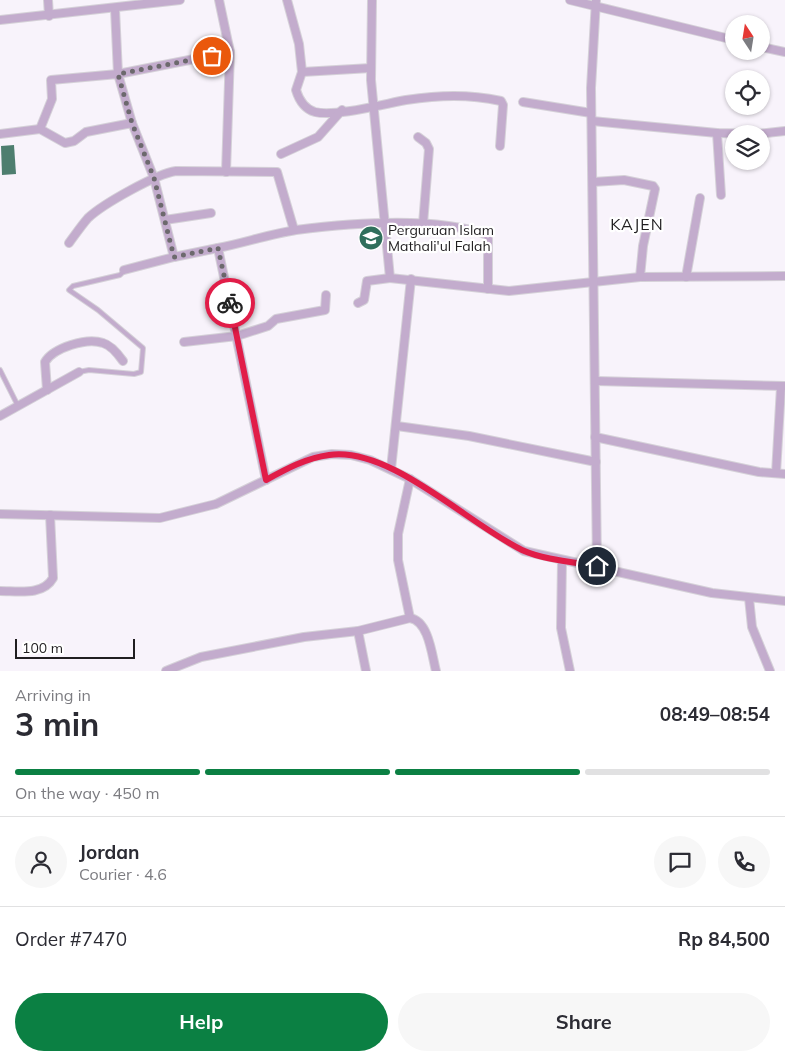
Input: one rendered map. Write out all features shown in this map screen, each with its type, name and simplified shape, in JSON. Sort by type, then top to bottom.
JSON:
[{"type":"street","points":[[48,0],[49,16]]},
{"type":"street","points":[[0,20],[180,0]]},
{"type":"street","points":[[219,0],[230,52],[226,172]]},
{"type":"street","points":[[287,0],[298,44],[302,72],[296,90],[304,105],[315,112],[408,100],[470,95],[501,101],[503,105],[500,146]]},
{"type":"street","points":[[372,0],[371,68],[373,106],[390,278]]},
{"type":"street","points":[[570,0],[596,2],[725,38]]},
{"type":"street","points":[[596,2],[592,122],[597,566]]},
{"type":"street","points":[[115,8],[118,74],[132,123],[154,178],[174,257]]},
{"type":"street","points":[[770,48],[785,52]]},
{"type":"street","points":[[40,129],[52,99],[51,80],[118,74],[230,52]]},
{"type":"street","points":[[302,72],[371,68]]},
{"type":"street","points":[[523,102],[592,113]]},
{"type":"street","points":[[281,154],[318,137],[342,110]]},
{"type":"street","points":[[592,122],[758,134],[785,131]]},
{"type":"street","points":[[0,134],[40,129],[65,144],[74,141],[86,132],[132,123]]},
{"type":"street","points":[[717,132],[720,195]]},
{"type":"street","points":[[418,138],[426,143],[429,149],[423,224]]},
{"type":"street","points":[[69,243],[89,218],[99,209],[154,178],[176,171],[277,172],[294,230]]},
{"type":"street","points":[[593,182],[624,180],[653,186],[655,189],[643,246],[640,277]]},
{"type":"street","points":[[686,277],[700,198]]},
{"type":"street","points":[[165,220],[211,213]]},
{"type":"street","points":[[124,270],[294,230],[385,223],[423,224],[488,235],[490,239],[488,289]]},
{"type":"street","points":[[218,248],[266,480]]},
{"type":"street","points":[[358,303],[364,300],[367,281],[390,278],[509,291],[640,277],[785,276]]},
{"type":"street","points":[[391,469],[411,279]]},
{"type":"street","points":[[184,342],[237,336],[268,326],[276,319],[325,310],[326,296]]},
{"type":"street","points":[[47,390],[45,362],[51,354],[64,348],[101,342],[110,347],[123,361]]},
{"type":"street","points":[[0,416],[79,372]]},
{"type":"street","points":[[596,381],[783,387],[776,473]]},
{"type":"street","points":[[397,426],[469,436],[596,462]]},
{"type":"street","points":[[595,437],[750,470],[785,474]]},
{"type":"street","points":[[0,514],[160,518],[216,504],[296,464],[332,454],[351,455],[391,469],[410,479],[524,551],[712,593],[785,601]]},
{"type":"street","points":[[410,479],[398,534],[398,560],[410,618]]},
{"type":"street","points":[[0,592],[34,591],[49,585],[53,578],[50,515]]},
{"type":"street","points":[[562,560],[561,628],[570,671]]},
{"type":"street","points":[[749,598],[752,628],[770,671]]},
{"type":"street","points":[[166,671],[201,658],[304,637],[358,631],[410,618],[416,620],[425,629],[436,671]]},
{"type":"street","points":[[358,631],[366,671]]},
{"type":"lane","points":[[79,372],[89,370],[134,374],[141,372],[143,348],[98,310],[69,290],[73,286],[120,275],[124,270]]},
{"type":"lane","points":[[0,370],[18,406]]},
{"type":"building","points":[[14,145],[16,174],[2,175],[1,146]]},
{"type":"way so far","points":[[212,56],[118,74],[132,123],[154,178],[174,257],[218,248],[230,303]]},
{"type":"place","name":"Perguruan Islam Mathali'ul Falah","points":[[371,238]]},
{"type":"district","name":"KAJEN","points":[[637,224]]},
{"type":"route","points":[[230,303],[266,480],[296,464],[313,458],[332,454],[351,455],[370,460],[410,479],[502,539],[524,551],[597,566]]}]
